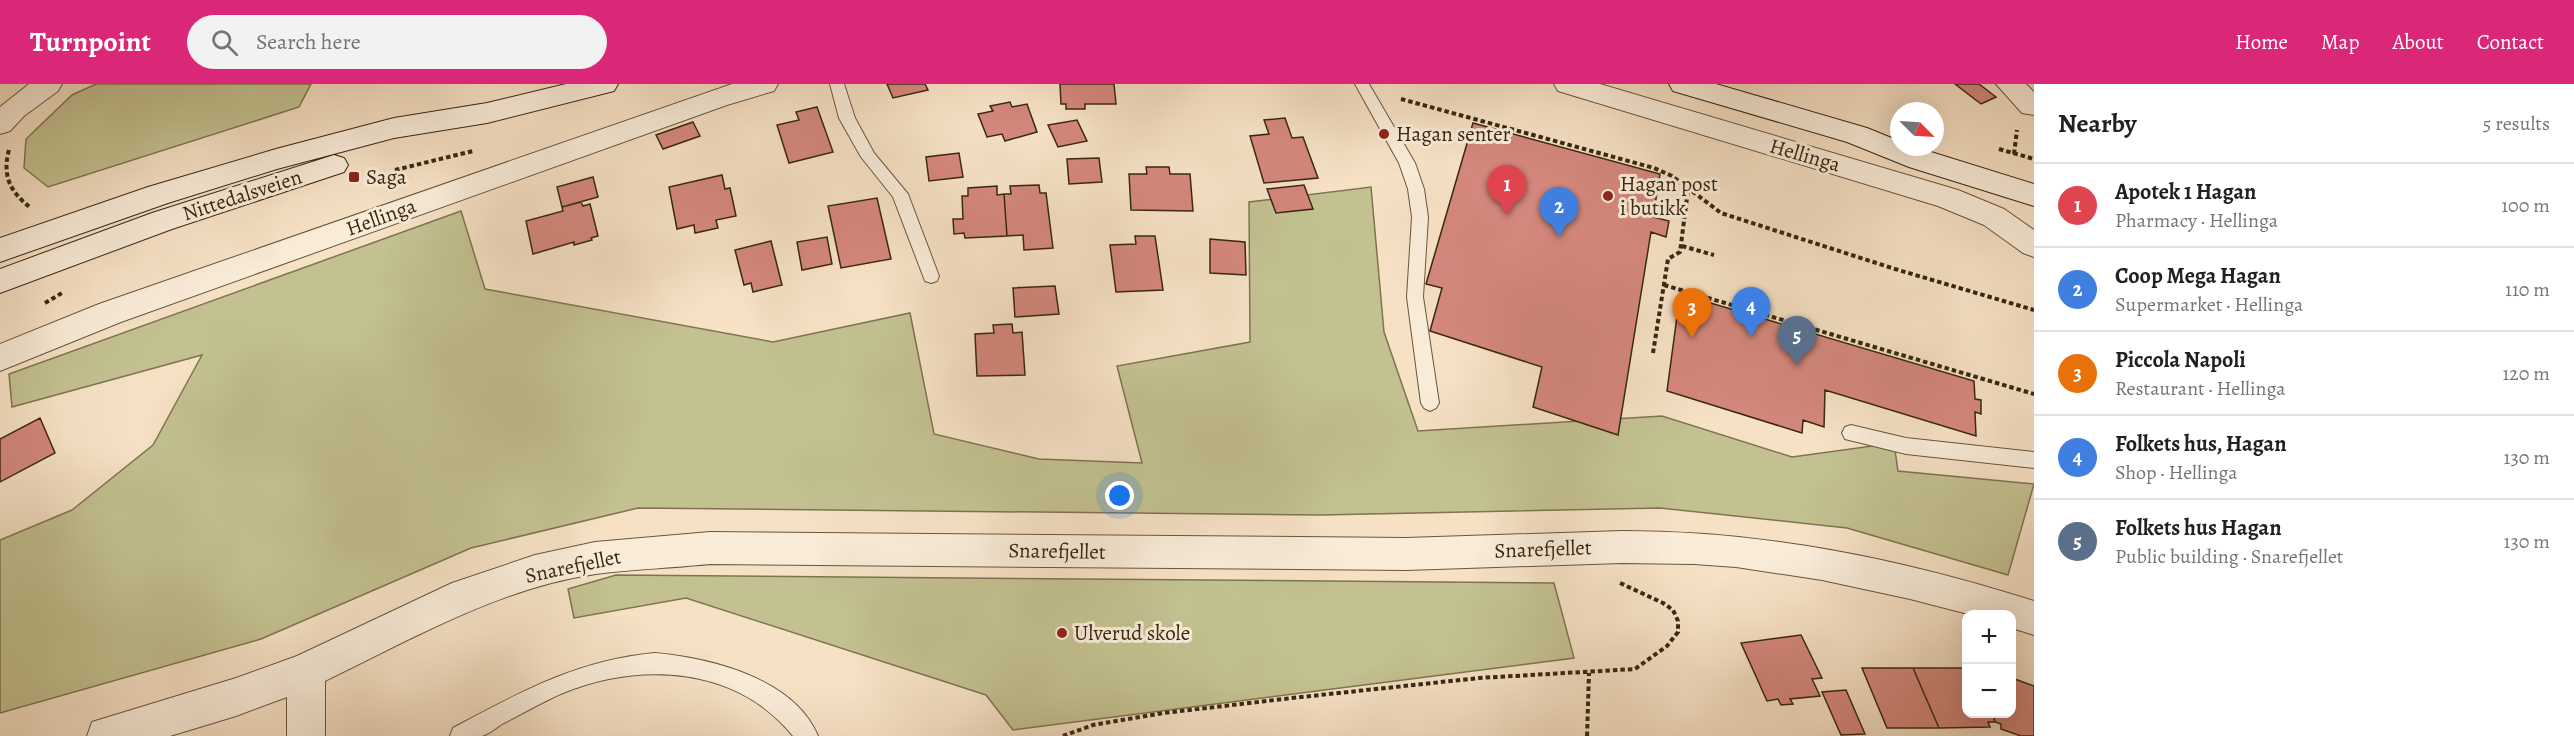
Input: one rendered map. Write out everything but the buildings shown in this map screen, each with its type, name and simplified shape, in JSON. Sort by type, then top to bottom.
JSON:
[{"type":"street","points":[[0,124],[48,84]]},
{"type":"street","name":"Nittedalsveien","points":[[0,250],[158,195],[276,159],[394,128],[487,113],[604,84]]},
{"type":"street","name":"Hellinga","points":[[0,358],[110,313],[717,98],[764,84]]},
{"type":"street","name":"Hellinga","points":[[1568,84],[1948,198],[1994,217],[2034,245]]},
{"type":"street","points":[[1683,84],[1857,135],[1919,160],[2034,195]]},
{"type":"street","points":[[2010,84],[2032,106]]},
{"type":"street","name":"Nittedalsveien","points":[[0,280],[162,221],[398,145],[487,113]]},
{"type":"street","points":[[1857,135],[1890,140]]},
{"type":"street","points":[[1944,151],[2034,174]]},
{"type":"street","name":"Snarefjellet","points":[[106,736],[236,697],[306,671],[465,595],[534,572],[595,558],[710,548],[1409,554],[1592,548],[1696,548],[1748,553],[1865,573],[2034,618]]},
{"type":"street","points":[[306,671],[306,736]]},
{"type":"lane","points":[[837,84],[847,118],[869,157],[900,194],[931,276]]},
{"type":"lane","points":[[1363,87],[1407,163],[1416,189],[1420,217],[1415,297],[1430,403]]},
{"type":"lane","points":[[1851,433],[1906,446],[2034,460]]},
{"type":"lane","points":[[461,736],[520,703],[566,682],[611,666],[657,661],[705,668],[747,684],[782,708],[807,736]]},
{"type":"path","points":[[1363,87],[1654,168],[1674,177],[1688,190],[1721,213],[1895,269],[2034,310]]},
{"type":"path","points":[[1999,150],[2034,159]]},
{"type":"path","points":[[1653,353],[1668,259],[1680,252],[1682,246],[1688,190]]},
{"type":"path","points":[[1682,246],[1714,255]]},
{"type":"path","points":[[1664,285],[2034,394]]},
{"type":"path","points":[[1063,736],[1093,725],[1164,713],[1292,698],[1479,678],[1635,669],[1667,646],[1678,632],[1678,621],[1673,610],[1612,578]]},
{"type":"path","points":[[1587,736],[1588,673]]},
{"type":"shaded area","points":[[96,84],[311,84],[299,107],[48,187],[24,168],[26,139],[72,95]]},
{"type":"shaded area","points":[[1371,187],[1384,332],[1418,431],[1662,416],[1792,457],[1894,443],[1898,471],[2034,484],[2008,575],[1847,528],[1660,508],[1321,515],[638,508],[471,548],[261,639],[0,713],[0,540],[72,510],[153,445],[202,355],[12,407],[9,374],[461,211],[485,289],[773,342],[910,313],[934,434],[1039,459],[1142,463],[1117,366],[1250,342],[1249,202]]},
{"type":"shaded area","points":[[616,575],[1554,583],[1574,658],[1013,730],[986,695],[686,598],[574,618],[568,589]]},
{"type":"place","name":"Hagan senter","points":[[1384,134]]},
{"type":"place","name":"Saga","points":[[354,177]]},
{"type":"place","name":"Hagan post i butikk","points":[[1608,196]]},
{"type":"place","name":"Apotek 1 Hagan","points":[[1507,215]]},
{"type":"place","name":"Coop Mega Hagan","points":[[1559,237]]},
{"type":"place","name":"Folkets hus, Hagan","points":[[1751,337]]},
{"type":"place","name":"Piccola Napoli","points":[[1692,338]]},
{"type":"place","name":"Folkets hus Hagan","points":[[1797,366]]},
{"type":"place","name":"Ulverud skole","points":[[1062,633]]}]
